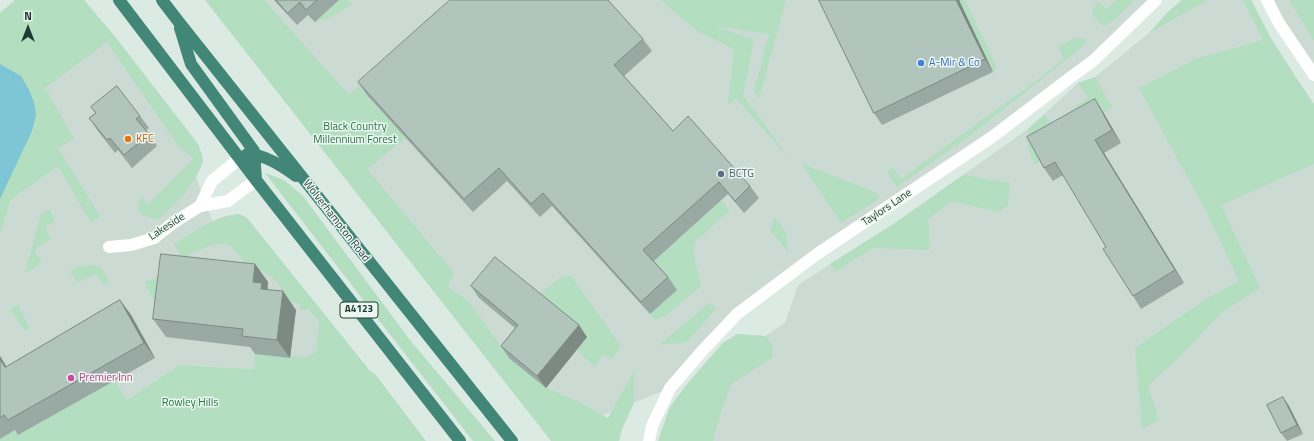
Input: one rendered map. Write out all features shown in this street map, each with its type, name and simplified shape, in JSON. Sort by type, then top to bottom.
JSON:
[{"type":"highway","name":"A4123","points":[[119,0],[256,180],[460,441]]},
{"type":"highway","name":"Wolverhampton Road","points":[[162,0],[512,441]]},
{"type":"highway","points":[[178,21],[191,64],[254,151],[256,180]]},
{"type":"highway","points":[[240,158],[248,154],[263,157],[283,167],[306,183]]},
{"type":"street","name":"Taylors Lane","points":[[649,441],[652,426],[670,388],[737,314],[817,254],[992,137],[1072,78],[1094,60],[1156,0]]},
{"type":"street","points":[[1267,0],[1314,75]]},
{"type":"street","points":[[200,206],[212,181],[240,158]]},
{"type":"street","name":"Lakeside","points":[[109,247],[131,245],[154,238],[173,223],[200,206],[228,201],[256,180]]},
{"type":"shaded area","points":[[84,0],[116,38],[198,144],[203,162],[196,177],[212,221],[225,216],[239,214],[247,218],[370,371],[255,369],[179,365],[127,400],[17,441],[0,441],[0,234],[11,200],[58,166],[38,90]]},
{"type":"shaded area","points":[[206,0],[1156,0],[1090,64],[737,314],[670,388],[579,425],[492,353]]},
{"type":"shaded area","points":[[1182,0],[1251,0],[1271,38],[1314,104],[1314,441],[658,441],[670,407],[688,383],[723,343],[737,334],[765,336],[785,323],[798,285],[898,221],[1028,129],[1078,83],[1095,77],[1149,33],[1168,12]]},
{"type":"shaded area","points":[[1267,0],[1314,0],[1314,75]]},
{"type":"green space","points":[[15,0],[84,0],[116,38],[198,144],[203,162],[196,177],[184,194],[159,219],[152,219],[142,214],[138,209],[139,202],[142,197],[149,204],[194,158],[180,148],[107,42],[45,88],[74,139],[58,148],[100,216],[91,223],[58,166],[11,200],[0,234],[0,13]]},
{"type":"green space","name":"Black Country Millennium Forest","points":[[205,0],[264,0],[349,95],[360,85],[367,95],[406,138],[367,169],[454,273],[448,287],[469,302],[509,358],[546,388],[577,401],[608,418],[634,371],[634,403],[622,429],[619,441],[551,441]]},
{"type":"green space","points":[[340,0],[348,0],[352,4],[329,18],[315,22]]},
{"type":"green space","points":[[661,0],[786,0],[759,98],[754,91],[769,34],[715,26],[754,40],[743,95],[788,157],[736,98],[728,105],[734,49],[697,31]]},
{"type":"green space","points":[[965,0],[996,66],[993,72],[959,1]]},
{"type":"green space","points":[[1116,0],[1134,0],[1115,20],[1103,26],[1094,16],[1092,11],[1098,2],[1107,10]]},
{"type":"green space","points":[[1182,0],[1208,0],[1149,33],[1168,12]]},
{"type":"green space","points":[[1243,0],[1251,0],[1274,44],[1314,104],[1314,164],[1221,205],[1260,288],[1222,312],[1177,359],[1148,386],[1159,420],[1142,429],[1135,348],[1206,299],[1239,281],[1206,211],[1139,88],[1195,59],[1263,40]]},
{"type":"green space","points":[[1289,0],[1314,0],[1314,41]]},
{"type":"green space","points":[[1075,38],[1082,38],[1086,41],[1077,51],[971,135],[897,187],[887,172],[892,167],[901,179],[1064,59],[1058,47]]},
{"type":"green space","points":[[1095,77],[1112,107],[1036,164],[1028,147],[1028,129],[1044,115],[1053,125],[1088,97],[1078,83]]},
{"type":"green space","points":[[802,164],[868,189],[877,194],[880,198],[841,223]]},
{"type":"green space","points":[[265,173],[284,180],[303,196],[410,340],[495,441],[473,441]]},
{"type":"green space","points":[[963,175],[1010,183],[1008,205],[999,212],[952,201],[928,219],[930,250],[873,248],[836,271],[830,264],[898,221]]},
{"type":"green space","points":[[721,201],[730,210],[695,242],[693,252],[701,286],[665,316],[655,320],[650,314],[677,290],[652,263]]},
{"type":"green space","points":[[50,209],[55,221],[45,227],[51,239],[34,250],[42,263],[25,273],[41,214]]},
{"type":"green space","name":"Rowley Hills","points":[[239,214],[247,218],[370,371],[375,374],[426,441],[0,441],[0,439],[15,430],[19,435],[114,381],[127,400],[179,365],[254,369],[255,354],[291,355],[305,358],[316,352],[319,320],[309,310],[300,309],[300,303],[286,301],[283,291],[273,278],[264,271],[252,267],[243,260],[231,246],[225,244],[214,245],[202,248],[181,258],[174,244],[213,221]]},
{"type":"green space","points":[[775,217],[786,233],[788,252],[770,230]]},
{"type":"green space","points":[[87,265],[101,268],[109,281],[103,285],[96,274],[78,282],[70,272],[77,267]]},
{"type":"green space","points":[[174,272],[168,326],[144,282]]},
{"type":"green space","points":[[571,276],[621,346],[612,359],[602,354],[595,367],[577,350],[587,337],[537,296],[561,277]]},
{"type":"green space","points":[[709,303],[716,308],[687,342],[659,345]]},
{"type":"green space","points":[[18,305],[30,329],[25,331],[10,309]]},
{"type":"green space","points":[[737,334],[765,336],[772,346],[773,354],[772,358],[731,384],[713,441],[658,441],[670,407],[688,383],[723,343]]},
{"type":"water","points":[[0,64],[21,76],[34,102],[36,114],[32,131],[0,199]]},
{"type":"building","points":[[276,0],[317,0],[306,10],[300,2],[288,13]]},
{"type":"building","points":[[450,0],[608,0],[643,39],[614,65],[673,131],[688,116],[750,186],[735,201],[719,182],[643,250],[668,277],[641,302],[543,193],[531,204],[499,168],[464,199],[358,82]]},
{"type":"building","name":"A-Mir & Co","points":[[819,0],[956,0],[985,59],[874,113]]},
{"type":"building","name":"KFC","points":[[117,86],[140,116],[136,119],[149,134],[124,155],[110,138],[107,140],[89,118],[96,113],[91,107]]},
{"type":"building","points":[[1095,99],[1112,130],[1095,140],[1175,270],[1133,296],[1103,249],[1106,247],[1055,162],[1044,168],[1027,137]]},
{"type":"building","points":[[161,254],[255,264],[253,282],[262,283],[261,289],[283,291],[277,340],[242,336],[243,329],[153,319]]},
{"type":"building","points":[[495,257],[579,325],[537,376],[501,346],[518,325],[471,286]]},
{"type":"building","name":"Premier Inn","points":[[120,300],[144,343],[8,420],[4,415],[0,418],[0,359],[5,367]]},
{"type":"building","points":[[1283,397],[1297,425],[1281,433],[1267,405]]},
{"type":"place","name":"A-Mir & Co","points":[[921,63]]},
{"type":"place","name":"KFC","points":[[128,139]]},
{"type":"place","name":"BCTG","points":[[721,174]]},
{"type":"place","name":"Premier Inn","points":[[71,378]]}]
